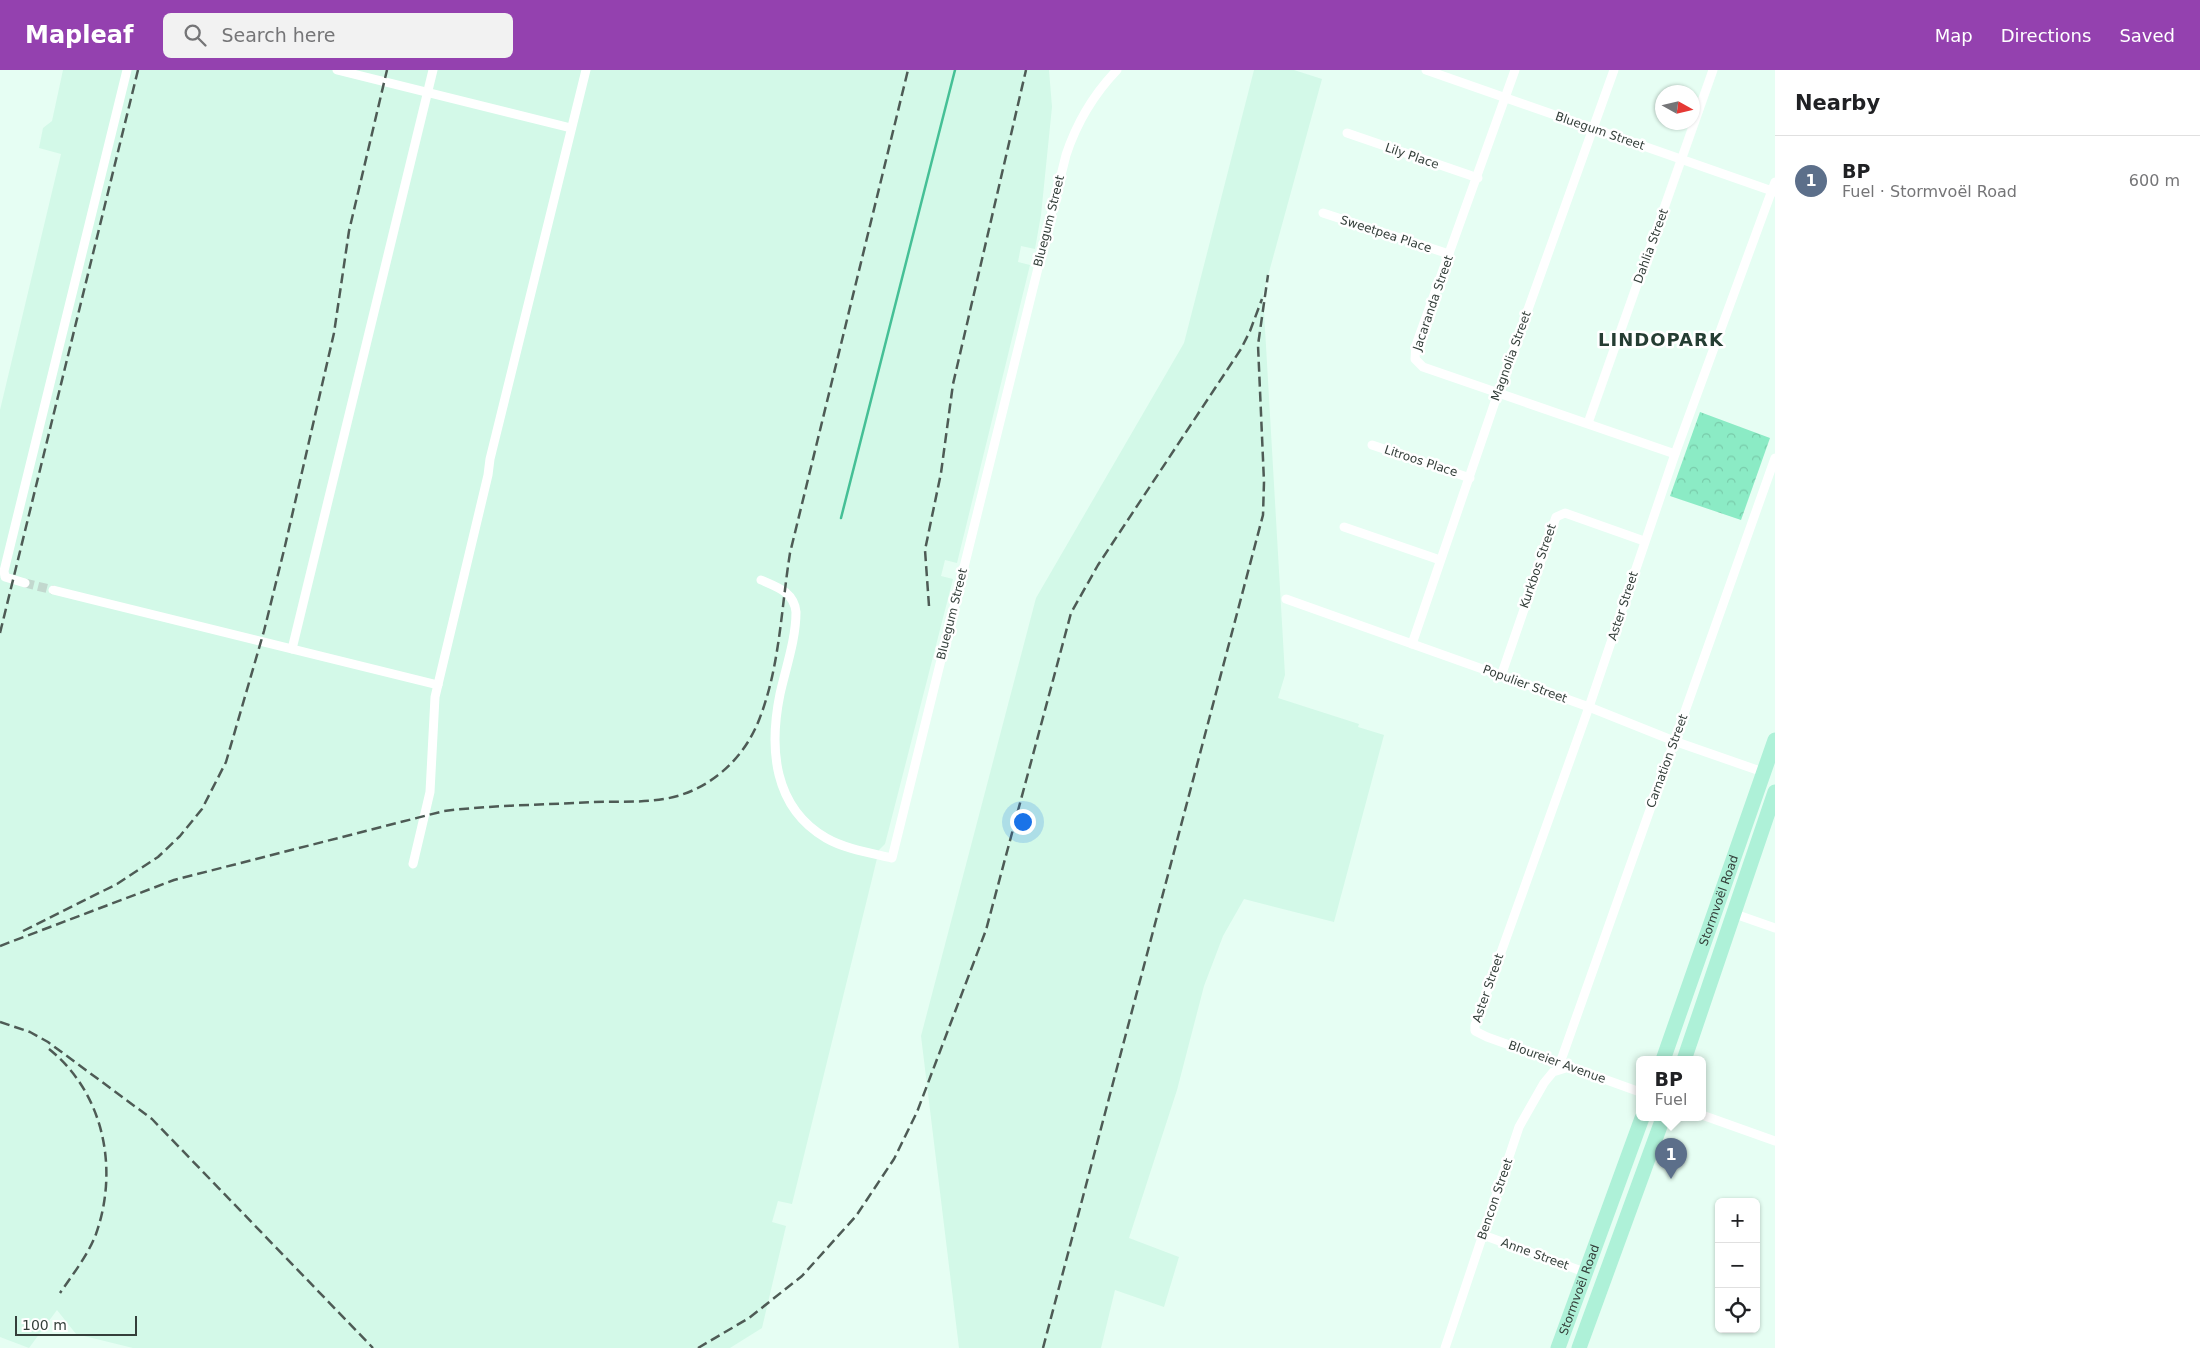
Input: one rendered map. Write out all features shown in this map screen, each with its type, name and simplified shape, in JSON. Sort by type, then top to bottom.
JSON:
[{"type":"main road","name":"Stormvoël Road","points":[[1664,1056],[1775,740]]},
{"type":"main road","name":"Stormvoël Road","points":[[1685,1056],[1775,792]]},
{"type":"main road","name":"Stormvoël Road","points":[[1558,1348],[1587,1273],[1641,1121]]},
{"type":"main road","name":"Stormvoël Road","points":[[1579,1348],[1662,1121]]},
{"type":"street","points":[[25,583],[5,577],[4,571],[127,70]]},
{"type":"street","points":[[337,70],[571,128]]},
{"type":"street","points":[[292,649],[433,70]]},
{"type":"street","points":[[413,864],[430,792],[434,708],[438,685],[586,70]]},
{"type":"street","name":"Bluegum Street","points":[[761,580],[786,592],[796,606],[796,620],[775,727],[776,762],[784,791],[797,812],[827,838],[845,846],[892,858],[1066,155],[1072,136],[1092,100],[1117,70]]},
{"type":"street","name":"Bluegum Street","points":[[1426,70],[1682,160],[1774,188]]},
{"type":"street","name":"Jacaranda Street","points":[[1515,70],[1478,178],[1416,346],[1415,358],[1423,367],[1675,454]]},
{"type":"street","name":"Magnolia Street","points":[[1412,644],[1498,393],[1614,70]]},
{"type":"street","name":"Dahlia Street","points":[[1588,423],[1714,70]]},
{"type":"street","name":"Lily Place","points":[[1346,134],[1478,178]]},
{"type":"street","name":"Aster Street","points":[[1475,1031],[1477,1016],[1589,707],[1644,541],[1774,188]]},
{"type":"street","name":"Sweetpea Place","points":[[1323,213],[1449,254]]},
{"type":"street","name":"Litroos Place","points":[[1372,445],[1470,478]]},
{"type":"street","name":"Carnation Street","points":[[1560,1063],[1775,458]]},
{"type":"street","name":"Kurkbos Street","points":[[1501,676],[1556,517],[1565,513],[1644,541]]},
{"type":"street","points":[[1344,527],[1440,560]]},
{"type":"street","points":[[53,590],[438,685]]},
{"type":"street","name":"Populier Street","points":[[1286,599],[1589,707],[1763,772]]},
{"type":"street","points":[[1735,914],[1775,928]]},
{"type":"street","name":"Bloureier Avenue","points":[[1475,1031],[1636,1091]]},
{"type":"street","name":"Bencon Street","points":[[1445,1348],[1519,1127],[1544,1083],[1553,1072],[1569,1067]]},
{"type":"street","points":[[1706,1116],[1775,1141]]},
{"type":"street","name":"Anne Street","points":[[1483,1235],[1587,1273]]},
{"type":"shaded area","points":[[63,70],[1049,70],[1052,107],[1041,215],[1035,249],[1021,246],[1018,262],[1030,265],[957,563],[945,560],[941,576],[953,579],[885,844],[879,850],[792,1204],[778,1201],[772,1222],[786,1226],[762,1328],[730,1348],[133,1348],[76,1334],[57,1310],[29,1348],[0,1337],[0,410],[61,154],[39,148],[43,128],[52,121]]},
{"type":"shaded area","points":[[1254,70],[1294,70],[1322,79],[1263,294],[1285,675],[1278,698],[1359,724],[1358,727],[1384,735],[1334,922],[1244,899],[1223,936],[1204,986],[1177,1090],[1129,1238],[1179,1257],[1164,1307],[1115,1290],[1101,1348],[959,1348],[921,1036],[1036,598],[1184,343]]},
{"type":"green space","points":[[1700,412],[1770,438],[1741,520],[1670,496]]},
{"type":"waterway","points":[[841,518],[955,70]]},
{"type":"tunnel","points":[[25,583],[53,590]]},
{"type":"railway","points":[[0,633],[138,70]]},
{"type":"railway","points":[[23,931],[117,884],[158,857],[180,836],[202,809],[226,762],[264,631],[285,546],[334,333],[349,231],[387,70]]},
{"type":"railway","points":[[0,946],[174,880],[444,811],[499,806],[664,799],[695,789],[709,782],[722,772],[743,749],[752,735],[766,700],[776,659],[790,553],[908,70]]},
{"type":"railway","points":[[929,606],[925,550],[941,473],[953,384],[1026,70]]},
{"type":"railway","points":[[1043,1348],[1263,515],[1264,482],[1258,345],[1268,275]]},
{"type":"railway","points":[[698,1348],[749,1318],[802,1276],[856,1216],[894,1159],[917,1112],[986,930],[1071,613],[1098,565],[1241,349],[1262,299]]},
{"type":"railway","points":[[0,1022],[30,1032],[48,1042],[152,1119],[373,1348]]},
{"type":"railway","points":[[49,1049],[68,1067],[83,1087],[94,1110],[102,1134],[106,1159],[103,1209],[96,1234],[85,1257],[60,1293]]},
{"type":"place","name":"BP","points":[[1671,1179]]},
{"type":"district","name":"LINDOPARK","points":[[1661,340]]}]
